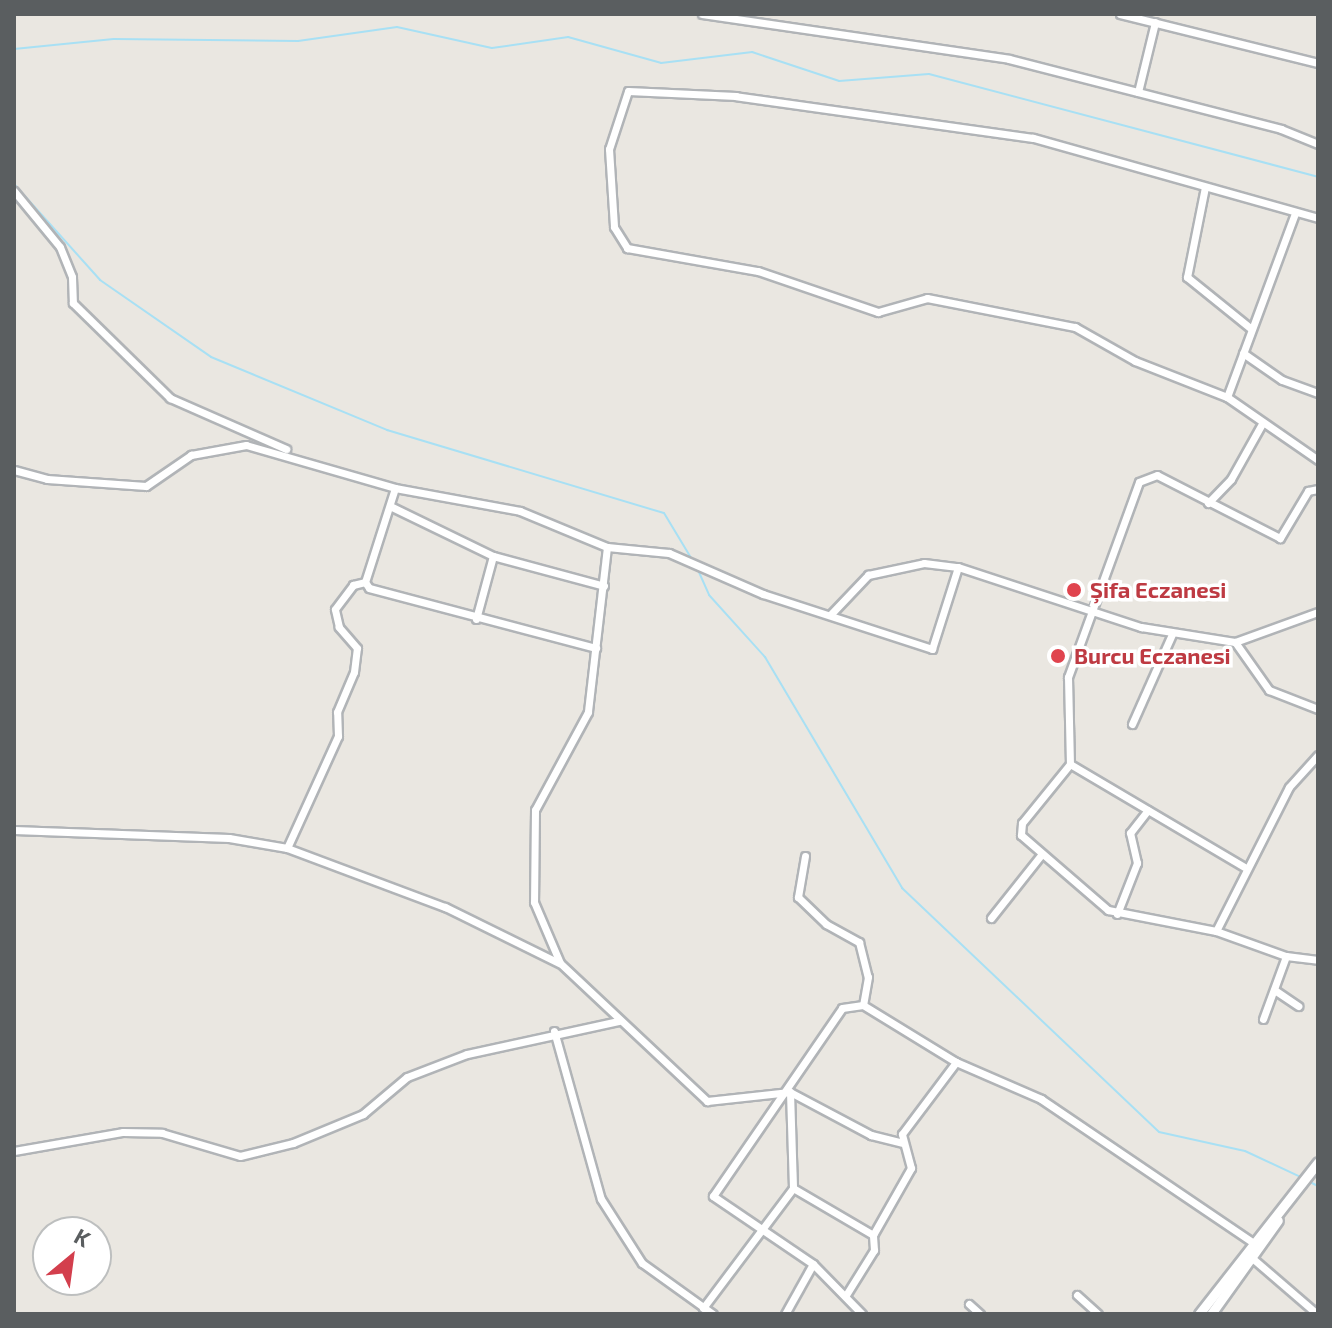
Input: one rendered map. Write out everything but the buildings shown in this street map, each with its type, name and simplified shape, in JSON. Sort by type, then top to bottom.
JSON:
[{"type":"street","points":[[702,14],[751,17],[1009,59],[1318,144]]},
{"type":"street","points":[[1120,14],[1318,63]]},
{"type":"street","points":[[1138,92],[1155,22]]},
{"type":"street","points":[[1318,218],[1033,138],[736,96],[628,91],[609,149],[616,239],[640,253],[758,271],[878,312],[927,298],[1075,327],[1135,361],[1227,397],[1318,460]]},
{"type":"street","points":[[1205,187],[1187,277],[1249,327]]},
{"type":"street","points":[[14,191],[60,247],[72,277],[73,303],[170,398],[322,466]]},
{"type":"street","points":[[1227,397],[1249,327],[1295,213]]},
{"type":"street","points":[[1243,353],[1282,380],[1318,393]]},
{"type":"street","points":[[1208,503],[1231,479],[1263,422]]},
{"type":"street","points":[[14,470],[47,479],[146,486],[191,455],[246,445],[395,488],[520,511],[607,547],[669,553],[721,572],[743,587],[932,649],[958,567]]},
{"type":"street","points":[[1318,489],[1308,491],[1280,538],[1157,475],[1139,482],[1068,677],[1070,764],[1022,823],[1021,835],[1041,855],[1056,860],[1117,914],[1216,931],[1286,956],[1318,960]]},
{"type":"street","points":[[365,582],[392,507],[395,488]]},
{"type":"street","points":[[392,507],[493,556],[604,586]]},
{"type":"street","points":[[560,963],[532,888],[535,810],[588,712],[607,547]]},
{"type":"street","points":[[476,619],[493,556]]},
{"type":"street","points":[[831,614],[868,575],[924,563],[958,567],[1172,634],[1235,642],[1318,612]]},
{"type":"street","points":[[287,848],[338,736],[337,712],[354,672],[357,648],[339,627],[335,609],[353,585],[365,582],[476,619],[596,648]]},
{"type":"street","points":[[1132,724],[1172,634]]},
{"type":"street","points":[[1235,642],[1269,690],[1318,709]]},
{"type":"street","points":[[1216,931],[1244,867],[1289,787],[1318,755]]},
{"type":"street","points":[[1070,764],[1244,867]]},
{"type":"street","points":[[1117,914],[1137,863],[1130,833],[1148,810]]},
{"type":"street","points":[[14,830],[229,838],[287,848],[445,907],[560,963],[618,1021],[707,1101],[790,1092],[871,1135],[902,1143]]},
{"type":"street","points":[[991,918],[1041,855]]},
{"type":"street","points":[[805,856],[798,897],[826,924],[859,942],[868,977],[863,1005]]},
{"type":"street","points":[[1263,1019],[1276,991],[1286,956]]},
{"type":"street","points":[[1276,991],[1298,1006]]},
{"type":"street","points":[[862,1314],[813,1264],[761,1233],[713,1196],[790,1092],[833,1017],[842,1008],[863,1005],[956,1062],[1041,1099],[1257,1245]]},
{"type":"street","points":[[14,1151],[123,1132],[162,1133],[240,1156],[293,1143],[363,1114],[407,1077],[554,1031],[618,1021]]},
{"type":"street","points":[[554,1031],[601,1199],[642,1263],[713,1314]]},
{"type":"street","points":[[846,1295],[874,1250],[873,1235],[911,1168],[902,1134],[956,1062]]},
{"type":"street","points":[[703,1308],[793,1188],[790,1092]]},
{"type":"street","points":[[1211,1314],[1249,1256],[1317,1164]]},
{"type":"street","points":[[793,1188],[873,1235]]},
{"type":"street","points":[[1199,1314],[1249,1256]]},
{"type":"street","points":[[1249,1256],[1317,1314]]},
{"type":"street","points":[[785,1314],[813,1264]]},
{"type":"street","points":[[1077,1295],[1098,1314]]},
{"type":"street","points":[[969,1304],[980,1314]]},
{"type":"waterway","points":[[14,49],[114,39],[298,41],[397,27],[492,48],[568,37],[661,63],[752,52],[839,81],[929,74],[1318,177]]},
{"type":"waterway","points":[[14,184],[100,280],[211,357],[387,430],[664,513],[693,561]]},
{"type":"waterway","points":[[698,570],[709,595],[765,657],[902,888],[1159,1132],[1245,1151],[1303,1178]]},
{"type":"waterway","points":[[1308,1181],[1318,1186]]},
{"type":"place","name":"Şifa Eczanesi","points":[[1074,590]]},
{"type":"place","name":"Burcu Eczanesi","points":[[1058,656]]}]
